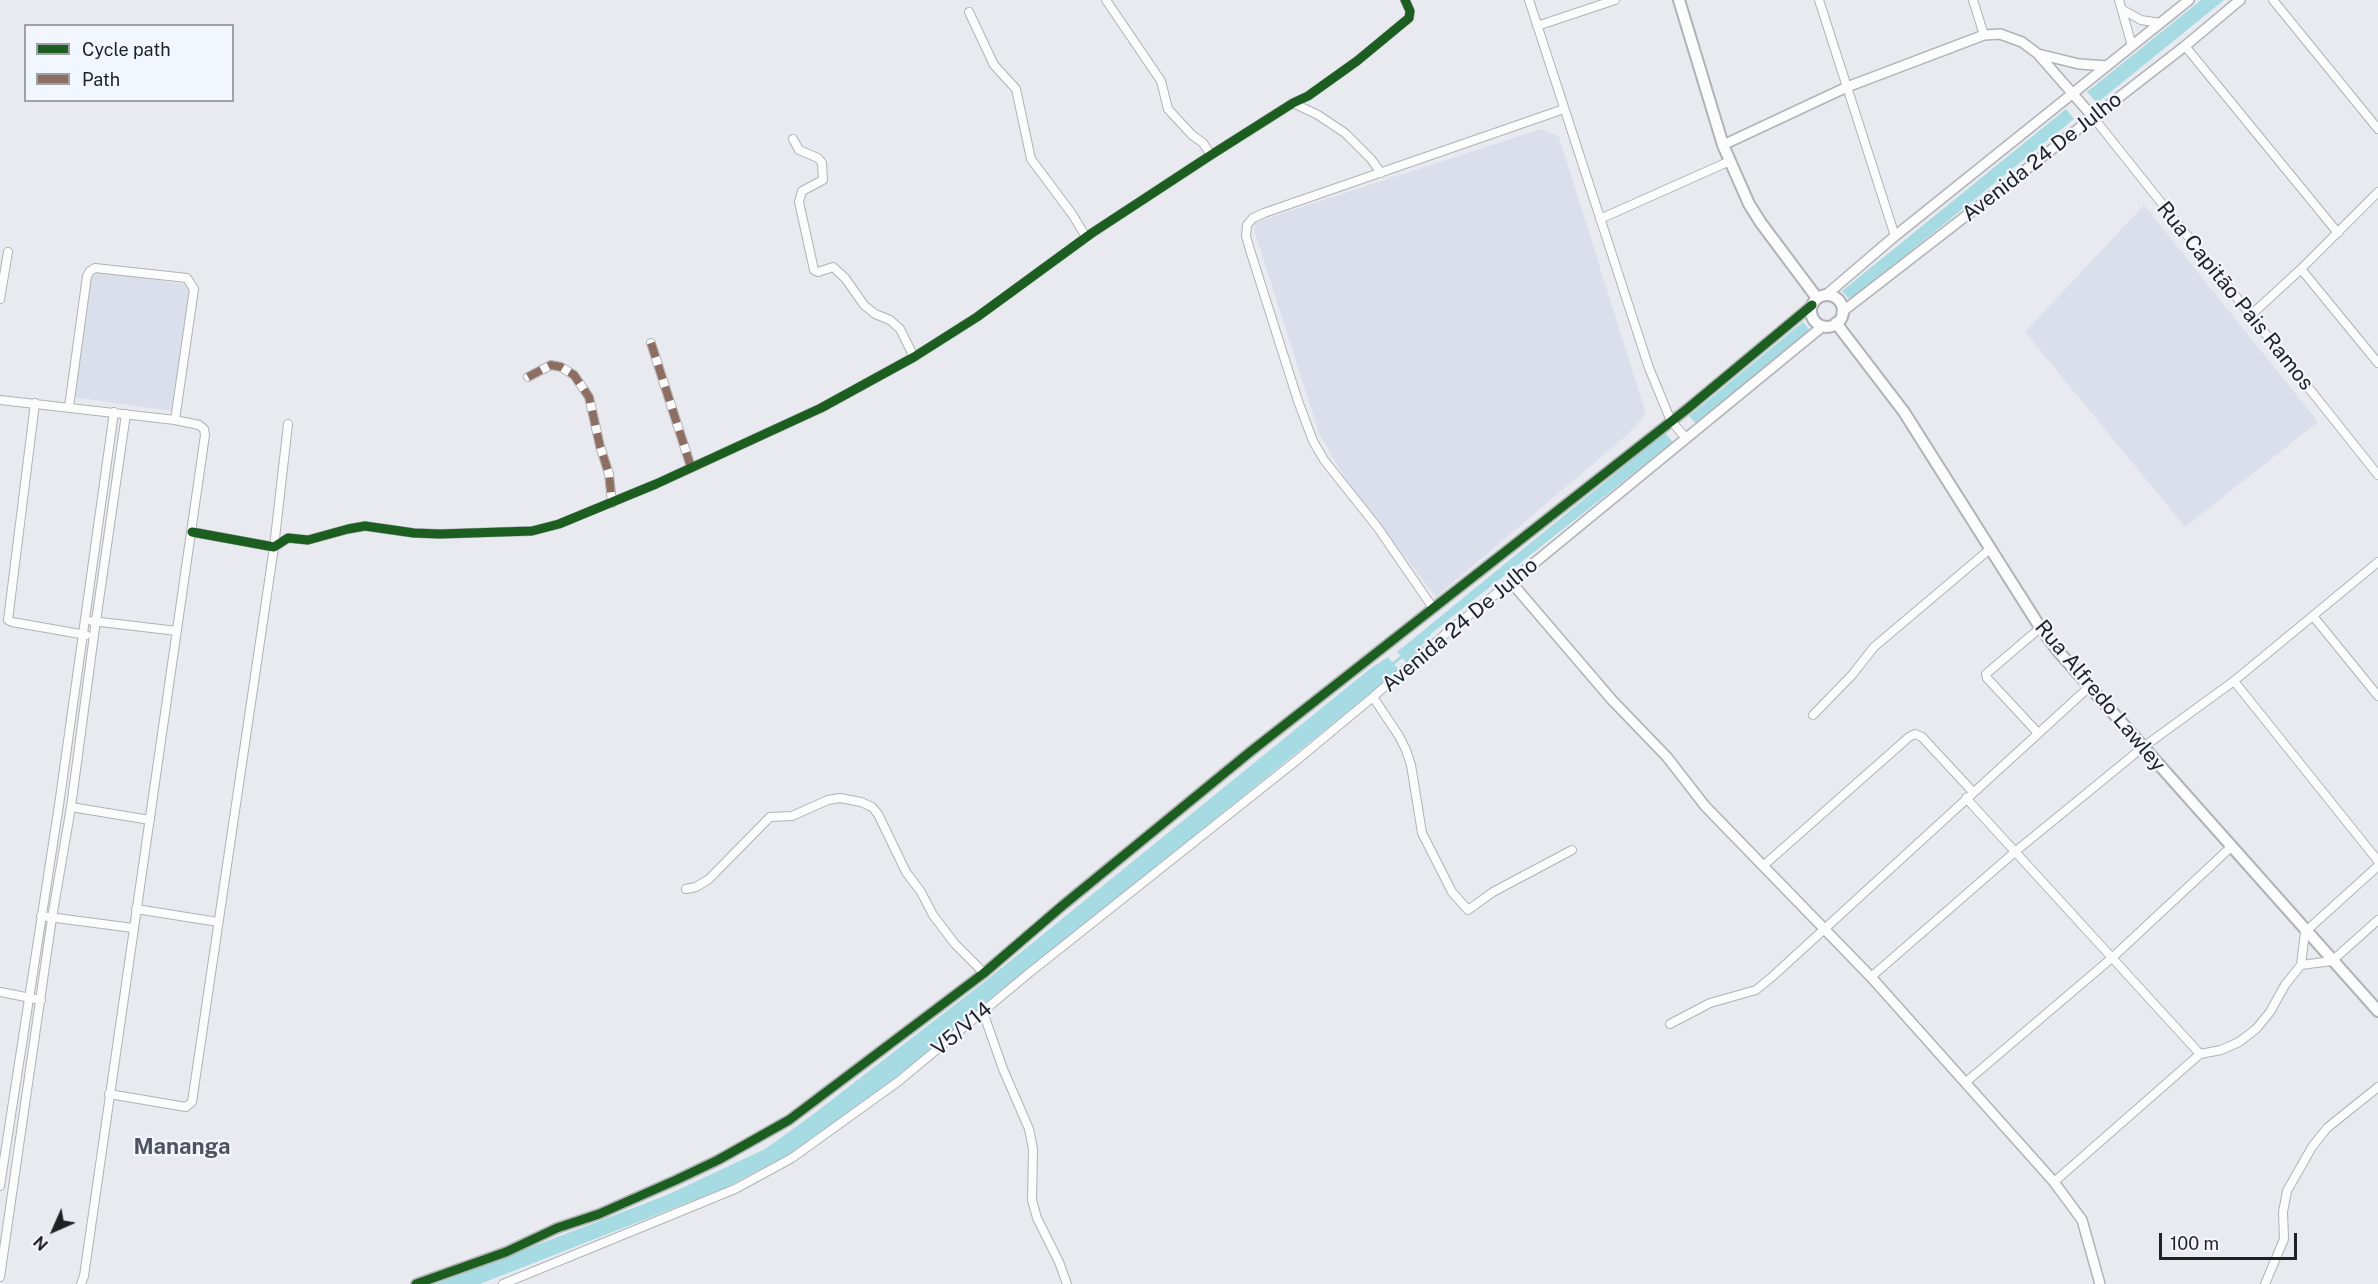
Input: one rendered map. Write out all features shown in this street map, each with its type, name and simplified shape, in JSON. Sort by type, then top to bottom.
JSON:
[{"type":"main road","points":[[1679,0],[1723,145],[1730,161],[1761,224],[1818,299],[1838,300],[1842,312],[1836,323],[1823,326],[1813,318],[1818,299]]},
{"type":"main road","name":"Rua Alfredo Lawley","points":[[1836,323],[1904,412],[2040,628],[2088,688],[2378,1011]]},
{"type":"street","points":[[1106,0],[1161,81],[1168,109],[1192,135],[1203,143],[1211,155]]},
{"type":"street","points":[[192,532],[274,547],[288,538],[308,540],[365,526],[414,534],[532,531],[545,529],[612,503],[821,408],[914,357],[977,316],[1086,237],[1211,155],[1293,103],[1308,96],[1404,23],[1409,18],[1410,11],[1405,0]]},
{"type":"street","points":[[1529,0],[1649,368],[1671,421],[1686,438]]},
{"type":"street","points":[[1537,26],[1615,0]]},
{"type":"street","points":[[1819,0],[1895,236]]},
{"type":"street","points":[[1972,0],[1984,35]]},
{"type":"street","points":[[2120,0],[2132,46]]},
{"type":"street","name":"Avenida 24 De Julho","points":[[416,1284],[506,1252],[557,1228],[599,1214],[710,1164],[789,1120],[984,973],[1250,752],[1671,421],[1895,236],[2189,0]]},
{"type":"street","name":"Avenida 24 De Julho","points":[[1842,312],[2185,46],[2240,0]]},
{"type":"street","points":[[2273,0],[2378,129]]},
{"type":"street","points":[[2123,10],[2141,20],[2160,23]]},
{"type":"street","points":[[969,12],[994,65],[1016,89],[1030,159],[1072,214],[1086,237]]},
{"type":"street","points":[[1723,145],[1847,87],[1984,35],[2000,34],[2011,37],[2038,54],[2062,61],[2107,66]]},
{"type":"street","points":[[2185,46],[2338,233]]},
{"type":"street","points":[[2038,54],[2093,117]]},
{"type":"street","points":[[1293,103],[1318,115],[1345,134],[1371,159],[1381,173]]},
{"type":"street","points":[[1433,608],[1378,528],[1324,460],[1313,441],[1298,401],[1246,236],[1247,225],[1253,218],[1564,109]]},
{"type":"street","name":"Rua Capitão Pais Ramos","points":[[2093,117],[2378,475]]},
{"type":"street","points":[[793,139],[799,150],[818,158],[822,163],[823,180],[802,191],[799,202],[814,270],[818,272],[833,267],[845,278],[864,305],[900,328],[914,357]]},
{"type":"street","points":[[1600,219],[1730,161]]},
{"type":"street","points":[[2252,315],[2378,192]]},
{"type":"street","points":[[0,299],[8,252]]},
{"type":"street","points":[[69,407],[87,276],[90,271],[95,268],[187,278],[194,289],[175,420]]},
{"type":"street","points":[[2301,269],[2378,363]]},
{"type":"street","name":"Avenida 24 De Julho","points":[[1572,850],[1493,892],[1468,910],[1452,892],[1422,833],[1411,765],[1406,750],[1373,697],[1451,629],[1823,326]]},
{"type":"street","points":[[651,343],[691,467]]},
{"type":"street","points":[[528,377],[551,365],[561,367],[574,375],[590,397],[600,446],[609,474],[612,503]]},
{"type":"street","points":[[0,400],[175,420],[199,425],[204,429],[205,435],[84,1276],[81,1284]]},
{"type":"street","points":[[35,403],[8,620],[94,635]]},
{"type":"street","points":[[0,1186],[4,1128],[41,916],[114,412]]},
{"type":"street","points":[[0,1277],[52,918],[71,807],[126,414]]},
{"type":"street","points":[[109,1094],[186,1107],[192,1102],[274,547],[288,424]]},
{"type":"street","points":[[97,536],[109,537]]},
{"type":"street","points":[[1813,715],[1852,675],[1874,647],[1990,549]]},
{"type":"street","points":[[1871,977],[2016,851],[2142,748],[2234,681],[2378,562]]},
{"type":"street","points":[[1511,582],[1612,700],[1667,757],[1705,806],[1871,977],[2054,1182],[2082,1220],[2100,1284]]},
{"type":"street","points":[[2313,616],[2378,696]]},
{"type":"street","points":[[85,620],[177,631]]},
{"type":"street","points":[[2038,733],[1987,678],[1986,674],[2040,628]]},
{"type":"street","points":[[2234,681],[2378,861]]},
{"type":"street","points":[[1670,1024],[1710,1003],[1756,990],[2088,688]]},
{"type":"street","name":"V5/V14","points":[[503,1284],[735,1189],[792,1158],[898,1081],[1373,697]]},
{"type":"street","points":[[72,713],[83,714]]},
{"type":"street","points":[[1763,866],[1915,734],[1922,737],[2016,851],[2200,1053]]},
{"type":"street","points":[[686,889],[696,887],[716,873],[770,817],[792,816],[828,800],[840,798],[861,802],[872,807],[878,814],[906,872],[921,891],[939,923],[955,944],[984,973]]},
{"type":"street","points":[[71,807],[150,820]]},
{"type":"street","points":[[1966,1082],[2113,957],[2231,847]]},
{"type":"street","points":[[2054,1182],[2200,1053],[2221,1050],[2239,1042],[2256,1029],[2301,965],[2306,932],[2378,866]]},
{"type":"street","points":[[136,909],[218,922]]},
{"type":"street","points":[[41,916],[133,928]]},
{"type":"street","points":[[2301,965],[2332,961],[2378,920]]},
{"type":"street","points":[[0,992],[41,1000]]},
{"type":"street","points":[[983,1012],[1003,1069],[1029,1130],[1033,1149],[1032,1200],[1037,1218],[1067,1284]]},
{"type":"street","points":[[2265,1284],[2284,1239],[2283,1212],[2287,1191],[2312,1146],[2327,1128],[2378,1088]]},
{"type":"shaded area","points":[[1541,129],[1559,137],[1646,414],[1627,435],[1436,597],[1349,485],[1319,433],[1254,230],[1256,222]]},
{"type":"shaded area","points":[[2144,205],[2318,422],[2185,527],[2025,332]]},
{"type":"shaded area","points":[[90,270],[190,285],[172,411],[72,397]]},
{"type":"water","points":[[2201,0],[2224,0],[2097,103],[2087,92]]},
{"type":"water","points":[[2066,109],[2074,119],[1850,300],[1842,291]]},
{"type":"water","points":[[1803,322],[1810,330],[1697,425],[1689,416]]},
{"type":"water","points":[[1665,433],[1673,442],[1433,632],[1407,663],[1397,652]]},
{"type":"water","points":[[1388,657],[1399,670],[895,1078],[799,1149],[725,1188],[480,1284],[435,1284],[667,1195],[765,1149],[988,979],[1371,668]]},
{"type":"waterway","points":[[1390,666],[1404,655]]},
{"type":"marked path","points":[[651,343],[691,467]]},
{"type":"marked path","points":[[528,377],[551,365],[561,367],[574,375],[589,397],[609,474],[612,503]]},
{"type":"cycle path","points":[[192,532],[274,547],[288,538],[308,540],[365,526],[440,534],[532,531],[559,524],[656,484],[821,408],[914,357],[977,317],[1092,233],[1211,155],[1293,103],[1308,96],[1357,61],[1409,18],[1410,11],[1405,0]]},
{"type":"cycle path","points":[[416,1284],[506,1252],[557,1228],[599,1214],[718,1160],[789,1120],[984,973],[1250,752],[1687,409],[1812,305]]},
{"type":"district","name":"Mananga","points":[[182,1147]]}]
